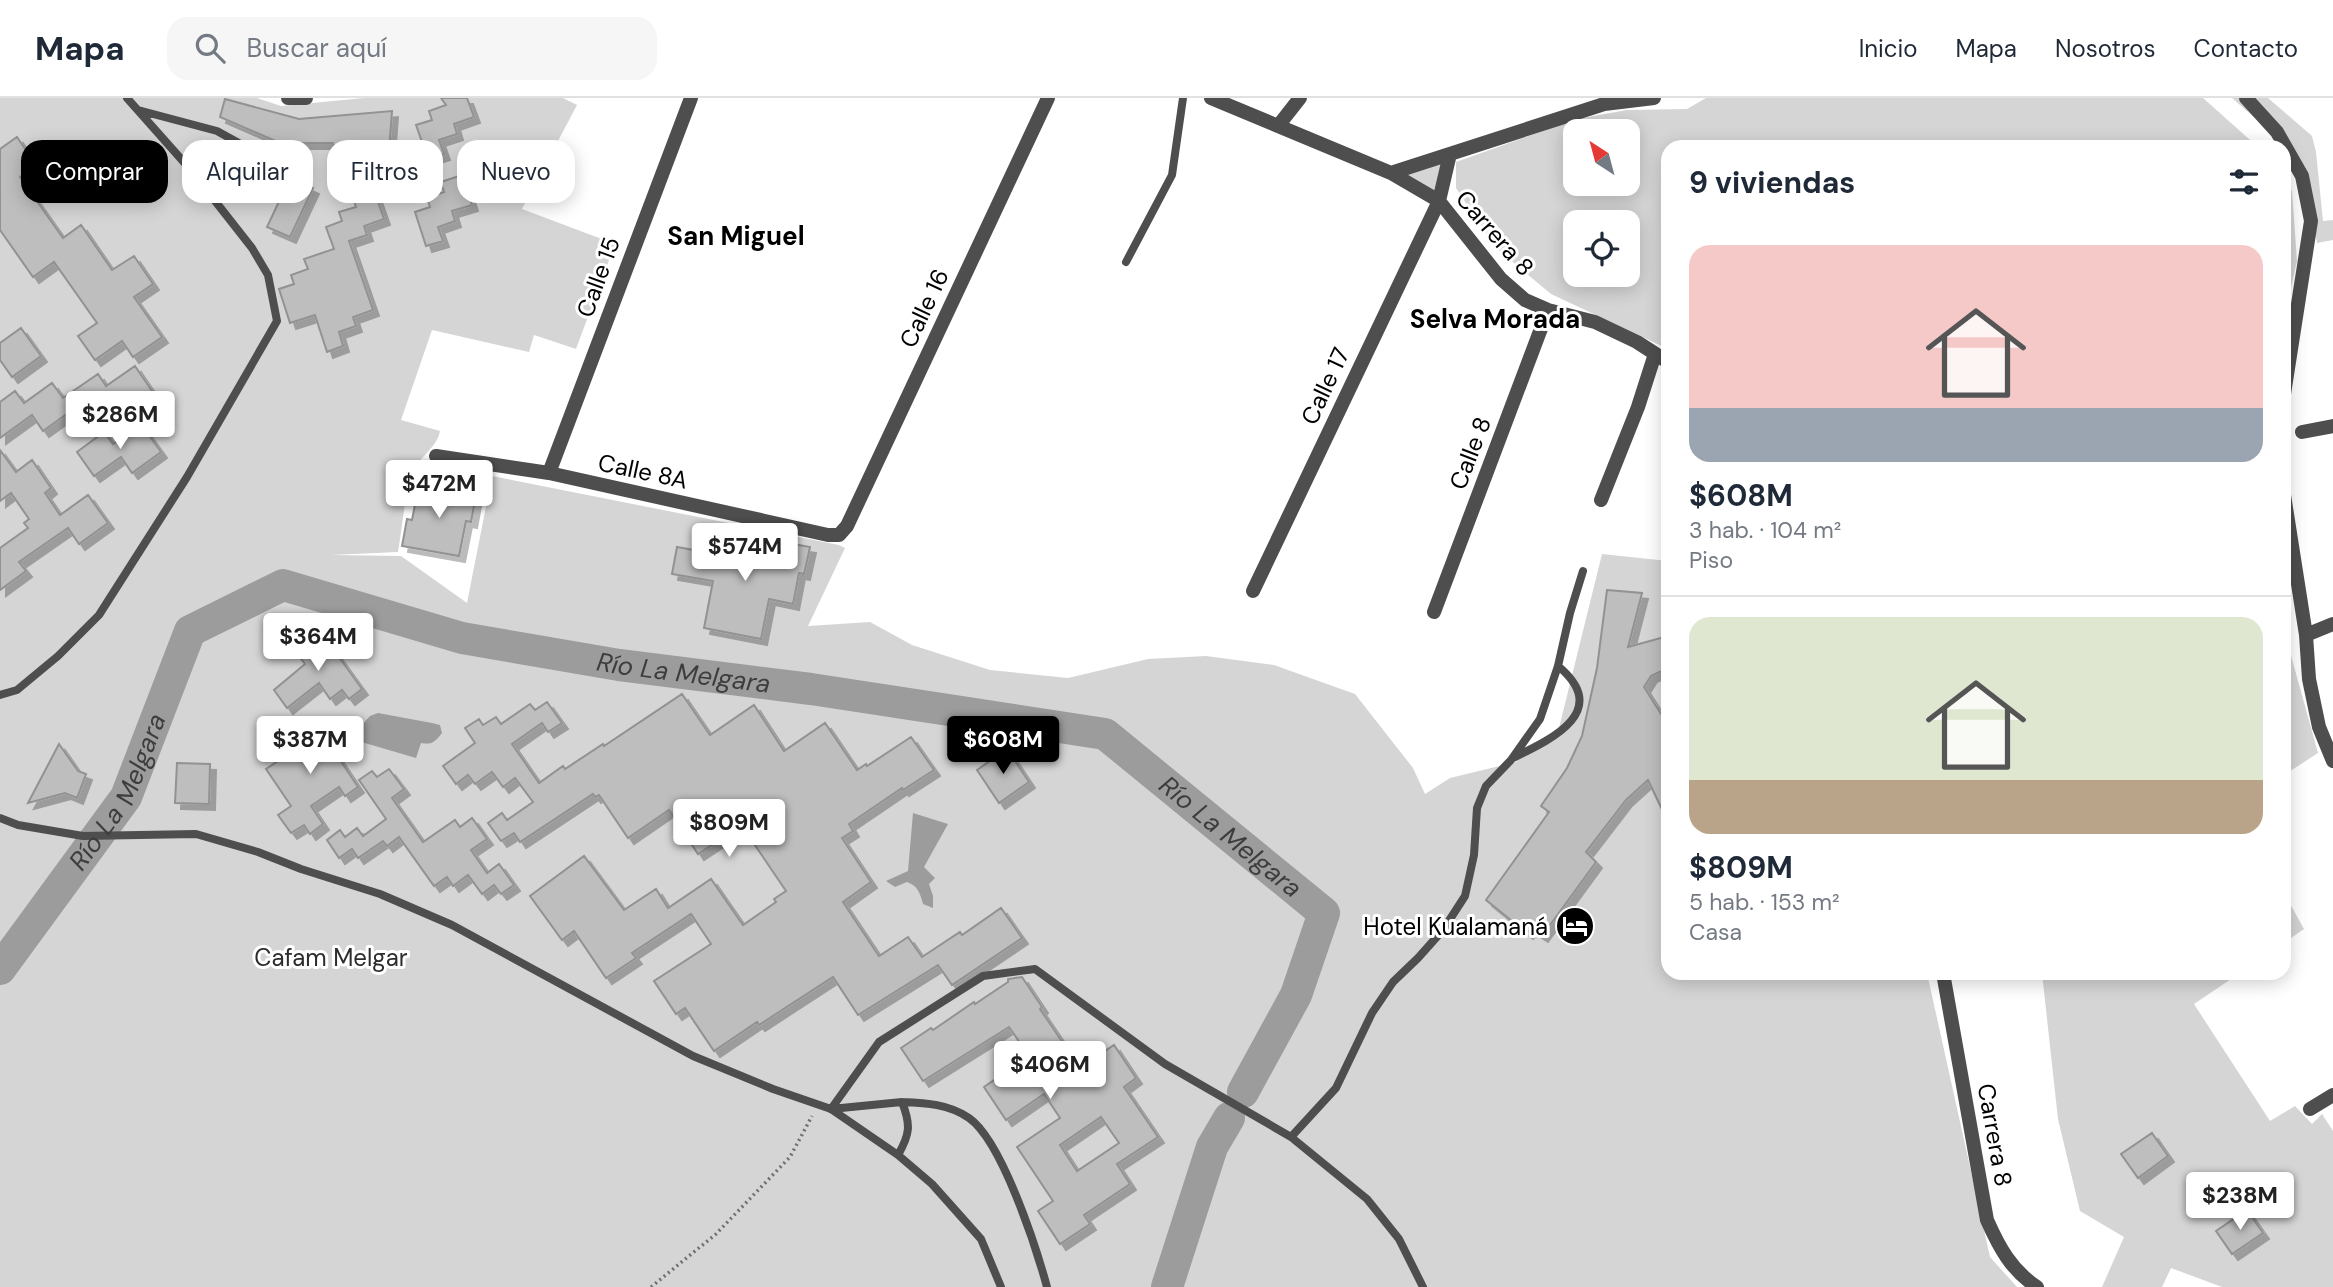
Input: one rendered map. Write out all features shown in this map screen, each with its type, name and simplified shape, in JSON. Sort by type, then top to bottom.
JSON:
[{"type":"street","points":[[288,98],[306,98]]},
{"type":"street","name":"Calle 15","points":[[549,473],[691,98]]},
{"type":"street","name":"Calle 16","points":[[839,535],[847,526],[1048,98]]},
{"type":"street","name":"Carrera 8","points":[[1211,98],[1391,173],[1439,201],[1501,279],[1525,300],[1548,310],[1595,322],[1637,342],[1661,358]]},
{"type":"street","points":[[1278,126],[1300,98]]},
{"type":"street","points":[[1391,173],[1604,104],[1654,98]]},
{"type":"street","points":[[2246,98],[2282,140]]},
{"type":"street","name":"Calle 17","points":[[1253,591],[1439,201],[1450,154]]},
{"type":"street","points":[[2291,157],[2302,176],[2311,221],[2291,349]]},
{"type":"street","name":"Calle 8","points":[[1434,612],[1548,310]]},
{"type":"street","points":[[1601,499],[1661,358]]},
{"type":"street","points":[[2302,432],[2333,426]]},
{"type":"street","name":"Calle 8A","points":[[436,456],[549,473],[828,535],[839,535]]},
{"type":"street","points":[[2291,540],[2306,635],[2309,679],[2326,726],[2333,761]]},
{"type":"street","points":[[2306,635],[2333,624]]},
{"type":"street","name":"Carrera 8","points":[[1944,980],[1987,1220],[2001,1251],[2021,1277],[2037,1287]]},
{"type":"street","points":[[2310,1109],[2333,1094]]},
{"type":"lane","points":[[0,695],[17,690],[58,656],[99,615],[187,477],[277,321],[268,275],[252,248],[190,169],[127,98]]},
{"type":"lane","points":[[1126,262],[1172,175],[1183,98]]},
{"type":"lane","points":[[138,110],[217,131],[233,140]]},
{"type":"lane","points":[[1291,1137],[1336,1088],[1372,1013],[1393,982],[1443,930],[1465,896],[1474,855],[1477,808],[1486,786],[1511,760],[1541,719],[1583,571]]},
{"type":"lane","points":[[1511,760],[1567,728],[1578,713],[1578,692],[1574,680],[1558,666]]},
{"type":"lane","points":[[0,818],[19,825],[83,836],[197,834],[380,894],[452,925],[693,1056],[773,1089],[831,1109],[898,1155],[932,1184],[981,1239],[1001,1287]]},
{"type":"lane","points":[[831,1109],[879,1042],[983,976],[1035,969],[1165,1065],[1291,1137],[1367,1199],[1399,1239],[1423,1287]]},
{"type":"lane","points":[[831,1109],[902,1102],[928,1103],[952,1108],[972,1119],[995,1147],[1037,1251],[1047,1287]]},
{"type":"lane","points":[[898,1155],[906,1141],[910,1121],[902,1102]]},
{"type":"path","points":[[651,1287],[716,1234],[790,1157],[818,1105]]},
{"type":"green space","name":"Cafam Melgar","points":[[0,98],[257,98],[281,106],[364,98],[563,98],[577,105],[558,140],[457,140],[457,203],[525,203],[522,209],[615,244],[576,349],[534,335],[529,352],[432,330],[401,420],[440,431],[435,443],[412,473],[398,552],[331,555],[401,556],[467,603],[492,476],[839,545],[845,548],[808,626],[870,622],[912,645],[990,670],[1068,678],[1148,659],[1206,656],[1274,665],[1355,694],[1413,768],[1425,794],[1450,778],[1516,762],[1559,728],[1602,554],[1661,560],[1661,980],[1929,980],[1990,1257],[2017,1287],[0,1287]]},
{"type":"green space","points":[[1706,98],[2203,98],[2250,140],[1661,140],[1661,346],[1551,294],[1496,248],[1456,188],[1456,162],[1563,124],[1563,196],[1640,196],[1640,119],[1577,119],[1627,110],[1687,109]]},
{"type":"green space","points":[[2232,98],[2268,98],[2312,136],[2323,221],[2333,220],[2333,240],[2317,243],[2304,176],[2291,157],[2291,140],[2279,139]]},
{"type":"green space","points":[[1443,161],[1436,195],[1403,174]]},
{"type":"green space","points":[[2291,190],[2292,191],[2297,261],[2291,288]]},
{"type":"green space","points":[[2291,655],[2318,753],[2291,770]]},
{"type":"green space","points":[[2291,906],[2304,929],[2291,938]]},
{"type":"green space","points":[[2043,980],[2230,980],[2194,1004],[2270,1121],[2295,1106],[2312,1124],[2322,1114],[2333,1131],[2333,1287],[2222,1287],[2171,1268],[2162,1287],[2102,1287],[2124,1237],[2080,1211],[2058,1119]]},
{"type":"shaded area","points":[[378,713],[440,725],[442,733],[433,742],[421,743],[416,758],[358,741],[357,730],[370,716]]},
{"type":"shaded area","points":[[913,813],[948,824],[924,867],[935,878],[929,884],[933,908],[923,904],[918,890],[911,884],[907,882],[895,887],[886,881],[908,871]]},
{"type":"building","points":[[441,98],[467,98],[474,117],[454,124],[457,134],[439,140],[421,140],[416,125],[432,120],[429,111],[446,105]]},
{"type":"building","points":[[225,99],[299,119],[392,111],[390,140],[327,140],[327,143],[313,143],[313,140],[273,140],[220,117]]},
{"type":"building","points":[[17,137],[21,143],[21,203],[38,203],[63,238],[81,225],[112,270],[134,256],[153,284],[134,297],[162,337],[133,357],[122,341],[95,360],[78,336],[97,323],[54,262],[33,277],[0,230],[0,149]]},
{"type":"building","points":[[457,177],[457,203],[472,205],[452,211],[455,221],[438,227],[443,241],[426,246],[415,212],[430,207],[429,203],[443,203],[443,181]]},
{"type":"building","points":[[278,203],[306,203],[290,237],[267,227]]},
{"type":"building","points":[[355,203],[378,203],[384,219],[364,226],[367,235],[349,241],[373,310],[353,317],[356,326],[339,332],[343,346],[327,352],[315,315],[290,323],[279,289],[294,284],[291,275],[308,269],[304,259],[334,249],[326,227],[342,221],[339,212],[356,207]]},
{"type":"building","points":[[21,328],[41,356],[12,377],[0,360],[0,343]]},
{"type":"building","points":[[135,366],[154,394],[125,415],[114,399],[87,418],[78,406],[43,431],[32,415],[0,438],[0,402],[15,391],[24,403],[52,383],[63,398],[98,374],[106,386]]},
{"type":"building","points":[[141,424],[161,452],[132,473],[121,457],[94,476],[77,452],[104,432],[113,444]]},
{"type":"building","points":[[0,450],[16,472],[32,460],[51,488],[45,493],[60,515],[88,495],[108,523],[79,544],[68,528],[19,562],[26,571],[0,590],[0,548],[28,528],[24,523],[29,519],[11,493],[0,501]]},
{"type":"building","points":[[419,484],[476,495],[471,522],[466,521],[459,556],[402,546],[407,519],[412,520]]},
{"type":"building","points":[[753,537],[810,547],[804,574],[799,573],[793,604],[769,599],[761,639],[704,628],[713,581],[672,574],[677,547],[748,560]]},
{"type":"building","points":[[1607,590],[1642,593],[1628,647],[1661,638],[1661,671],[1651,676],[1644,687],[1661,714],[1661,807],[1648,780],[1626,800],[1586,852],[1596,862],[1542,936],[1531,929],[1527,933],[1486,900],[1549,812],[1541,806],[1567,768],[1582,736],[1597,668]]},
{"type":"building","points":[[323,635],[362,689],[349,699],[342,690],[330,699],[319,683],[287,708],[274,690],[305,664],[292,647],[306,637],[311,644]]},
{"type":"building","points":[[682,694],[710,735],[754,705],[784,751],[825,723],[857,770],[911,737],[934,770],[849,824],[853,831],[842,838],[871,882],[843,902],[879,956],[908,937],[922,957],[960,932],[962,935],[1001,908],[1022,938],[952,985],[938,965],[858,1015],[833,977],[714,1051],[685,1008],[676,1014],[654,981],[711,944],[691,914],[632,953],[636,958],[606,978],[574,931],[562,940],[530,896],[584,856],[624,910],[656,889],[668,908],[711,879],[743,925],[776,902],[774,899],[786,891],[744,829],[739,827],[698,854],[669,810],[628,838],[599,795],[595,797],[593,794],[520,842],[514,833],[501,841],[488,823],[502,813],[507,820],[533,802],[515,778],[503,787],[492,772],[475,784],[468,775],[456,784],[443,766],[475,743],[465,728],[479,719],[483,725],[496,717],[501,724],[530,704],[535,710],[547,702],[562,723],[548,732],[542,723],[512,744],[539,783],[563,766],[565,769],[603,744],[604,746]]},
{"type":"building","points":[[323,719],[337,740],[330,745],[358,787],[345,796],[339,787],[311,806],[323,824],[310,834],[304,825],[291,833],[278,815],[291,806],[266,769],[302,745],[292,731],[306,721],[310,728]]},
{"type":"building","points":[[59,744],[78,771],[86,774],[77,798],[65,793],[28,803]]},
{"type":"building","points":[[1007,749],[1029,782],[999,803],[977,770]]},
{"type":"building","points":[[177,763],[210,764],[209,804],[175,803]]},
{"type":"building","points":[[389,769],[404,789],[392,798],[423,842],[455,820],[460,827],[472,818],[487,839],[471,850],[487,873],[499,864],[514,885],[501,894],[494,885],[482,894],[468,875],[453,886],[447,877],[434,886],[399,837],[387,846],[383,841],[358,858],[352,849],[339,858],[327,840],[340,830],[345,837],[357,828],[363,836],[386,819],[359,780],[372,771],[377,777]]},
{"type":"building","points":[[1022,977],[1080,1068],[1114,1045],[1136,1078],[1124,1087],[1158,1137],[1117,1164],[1130,1184],[1084,1215],[1090,1224],[1060,1244],[1038,1211],[1053,1201],[1017,1147],[1060,1118],[1044,1094],[1006,1120],[984,1087],[1029,1056],[1009,1027],[923,1081],[901,1048],[974,1002],[975,1004],[1008,982],[1008,979]],"holes":[[[1101,1117],[1119,1143],[1077,1171],[1060,1145]]]},
{"type":"building","points":[[2152,1133],[2168,1156],[2138,1178],[2121,1154]]},
{"type":"building","points":[[2247,1210],[2263,1233],[2232,1254],[2216,1231]]},
{"type":"waterway","name":"Río La Melgara","points":[[0,969],[126,797],[190,631],[283,585],[462,638],[619,665],[811,689],[1105,734],[1324,913],[1296,995],[1243,1092]]},
{"type":"waterway","name":"Río La Melgara","points":[[1167,1287],[1212,1147],[1229,1118]]},
{"type":"place","name":"Hotel Kualamaná","points":[[1575,926]]},
{"type":"district","name":"San Miguel","points":[[736,236]]},
{"type":"district","name":"Selva Morada","points":[[1495,319]]}]
